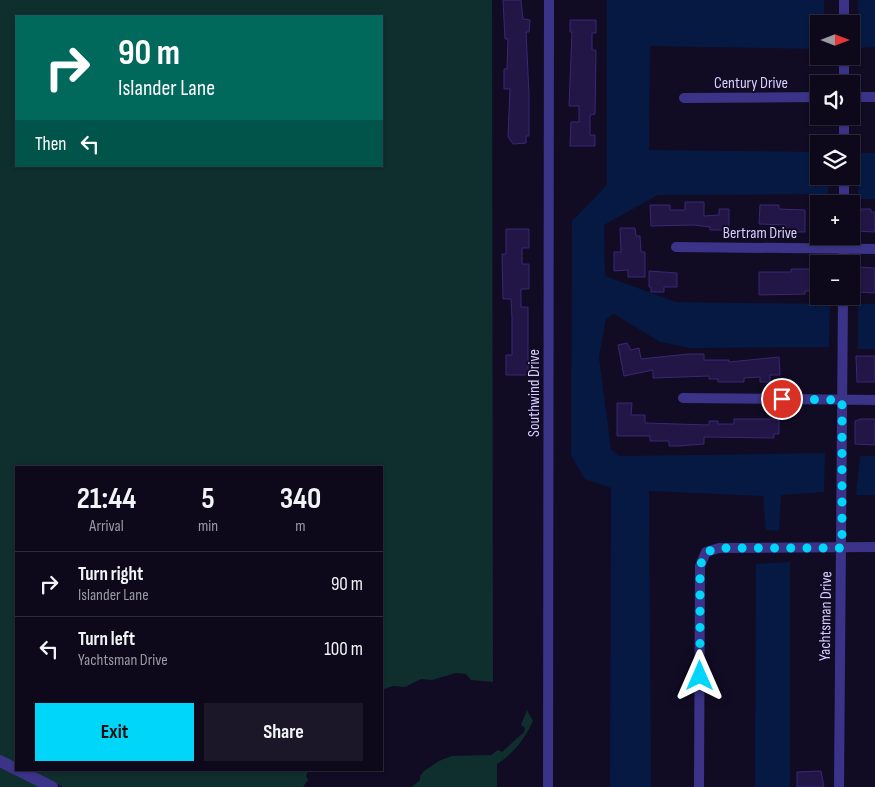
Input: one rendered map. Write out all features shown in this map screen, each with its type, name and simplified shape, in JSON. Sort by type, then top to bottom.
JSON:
[{"type":"street","name":"Southwind Drive","points":[[548,787],[549,0]]},
{"type":"street","points":[[844,0],[844,15]]},
{"type":"street","name":"Century Drive","points":[[684,98],[810,97]]},
{"type":"street","points":[[860,97],[875,97]]},
{"type":"street","points":[[844,245],[844,255]]},
{"type":"street","name":"Bertram Drive","points":[[676,247],[875,249]]},
{"type":"street","name":"Yachtsman Drive","points":[[839,787],[843,305]]},
{"type":"street","points":[[683,398],[875,400]]},
{"type":"street","points":[[699,787],[700,566],[706,552],[719,548],[875,547]]},
{"type":"street","points":[[0,761],[15,769]]},
{"type":"street","points":[[19,771],[52,787]]},
{"type":"green space","points":[[0,0],[492,0],[493,682],[471,680],[466,674],[456,673],[432,680],[421,679],[405,687],[393,686],[383,689],[383,466],[15,466],[15,764],[0,756]]},
{"type":"green space","points":[[527,710],[533,721],[518,746],[497,764],[497,787],[412,787],[420,780],[420,776],[424,771],[451,756],[491,755],[498,750],[502,752],[524,732],[525,728],[521,725]]},
{"type":"green space","points":[[0,766],[42,787],[0,787]]},
{"type":"green space","points":[[31,771],[308,771],[306,776],[308,780],[303,787],[63,787]]},
{"type":"water","points":[[607,0],[824,0],[824,15],[810,15],[810,49],[650,46],[649,150],[810,152],[810,185],[828,185],[828,194],[658,195],[604,225],[605,276],[676,302],[830,305],[829,347],[691,348],[660,342],[614,314],[606,319],[599,357],[611,449],[619,456],[825,453],[824,492],[781,495],[779,531],[766,530],[763,496],[649,491],[651,787],[610,787],[611,488],[585,479],[571,455],[572,221],[607,185]]},
{"type":"water","points":[[858,0],[875,0],[875,47],[860,48],[860,15],[858,15]]},
{"type":"water","points":[[860,153],[875,153],[875,199],[860,199],[860,195],[858,195]]},
{"type":"water","points":[[875,304],[875,349],[858,349],[858,305]]},
{"type":"water","points":[[860,456],[875,456],[875,495],[856,495]]},
{"type":"water","points":[[790,562],[790,787],[755,787],[756,564]]},
{"type":"building","points":[[503,0],[521,0],[523,19],[530,20],[529,32],[526,32],[529,136],[526,136],[526,143],[513,144],[508,137],[510,89],[504,89],[504,69],[507,69],[508,39],[505,39]]},
{"type":"building","points":[[570,20],[596,20],[596,33],[592,33],[592,50],[596,50],[595,114],[590,115],[590,135],[595,135],[595,146],[570,146],[571,122],[579,122],[579,106],[569,106],[572,32],[570,32]]},
{"type":"building","points":[[685,202],[704,202],[704,216],[719,215],[719,209],[729,209],[729,230],[710,230],[710,227],[694,225],[651,226],[650,205],[670,205],[670,210],[685,210]]},
{"type":"building","points":[[760,205],[779,205],[779,209],[805,210],[805,232],[784,232],[785,225],[759,224]]},
{"type":"building","points":[[861,209],[871,209],[871,212],[875,212],[875,232],[860,231]]},
{"type":"building","points":[[620,228],[635,228],[636,236],[640,236],[641,252],[645,252],[645,277],[628,277],[628,270],[614,271],[614,252],[621,252]]},
{"type":"building","points":[[506,229],[529,229],[529,248],[522,248],[522,264],[529,264],[529,289],[521,289],[521,307],[528,307],[528,375],[506,375],[506,355],[512,355],[512,318],[511,299],[503,299],[502,254],[506,254]]},
{"type":"building","points":[[860,267],[875,268],[875,293],[860,292]]},
{"type":"building","points":[[791,269],[810,269],[810,291],[805,291],[805,294],[759,295],[759,272],[791,272]]},
{"type":"building","points":[[649,271],[677,273],[677,287],[664,287],[664,292],[651,292],[651,287],[649,287]]},
{"type":"building","points":[[627,343],[631,350],[639,348],[641,359],[688,354],[704,354],[704,360],[729,360],[729,362],[779,357],[780,375],[770,375],[770,382],[760,382],[760,377],[744,378],[744,382],[718,382],[718,379],[709,379],[709,376],[653,378],[653,370],[624,376],[618,345]]},
{"type":"building","points":[[856,356],[875,356],[875,382],[857,382]]},
{"type":"building","points":[[617,403],[632,403],[631,415],[645,415],[645,423],[709,425],[709,421],[718,421],[718,424],[734,424],[734,419],[779,419],[779,434],[774,434],[774,438],[704,437],[704,444],[669,446],[669,441],[650,441],[650,436],[617,436]]},
{"type":"building","points":[[875,419],[875,445],[855,444],[855,421]]},
{"type":"building","points":[[821,771],[824,787],[797,787],[797,772]]},
{"type":"route","points":[[700,676],[700,566],[706,552],[719,548],[842,548],[842,400],[782,399]]}]
